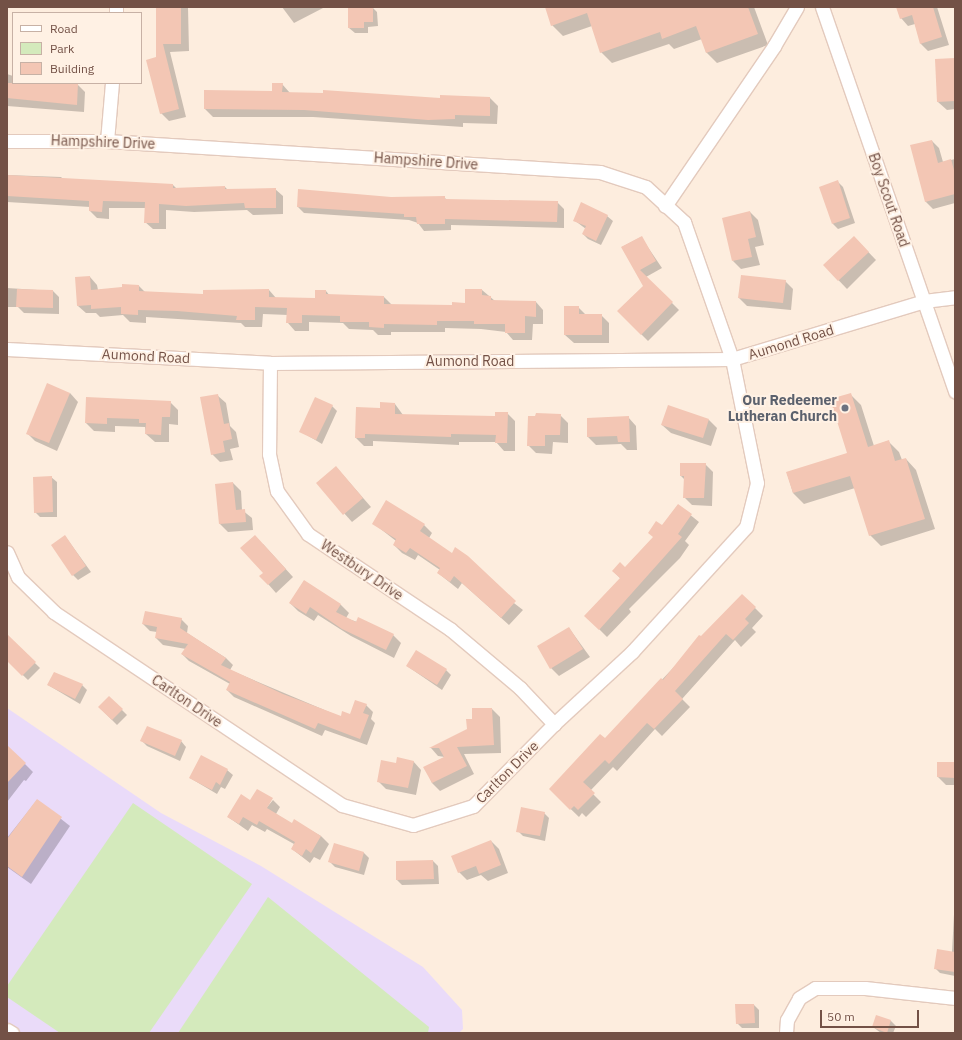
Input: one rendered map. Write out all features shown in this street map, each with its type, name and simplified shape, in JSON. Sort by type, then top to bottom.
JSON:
[{"type":"street","points":[[665,206],[774,46],[797,7]]},
{"type":"street","name":"Boy Scout Road","points":[[822,7],[955,392]]},
{"type":"street","points":[[107,141],[112,84]]},
{"type":"street","name":"Hampshire Drive","points":[[7,141],[107,141],[600,172],[646,187],[684,222],[732,360]]},
{"type":"street","name":"Aumond Road","points":[[7,349],[270,363],[732,360],[924,301],[955,297]]},
{"type":"street","name":"Carlton Drive","points":[[7,552],[18,578],[54,612],[342,805],[375,816],[413,825],[473,806],[554,724],[632,652],[746,527],[758,483],[732,360]]},
{"type":"street","name":"Westbury Drive","points":[[270,363],[270,462],[277,491],[308,534],[450,629],[520,688],[554,724]]},
{"type":"street","points":[[786,1033],[787,1020],[799,998],[815,988],[865,988],[955,998]]},
{"type":"street","points":[[7,1030],[12,1033]]},
{"type":"shaded area","points":[[7,708],[161,813],[261,866],[423,967],[462,1010],[463,1029],[459,1033],[7,1033]]},
{"type":"green space","points":[[133,803],[252,884],[149,1033],[60,1033],[7,997],[7,986]]},
{"type":"green space","points":[[268,897],[429,1027],[428,1033],[178,1033]]},
{"type":"building","points":[[156,7],[181,7],[181,44],[163,44],[179,109],[160,114],[146,60],[156,57]]},
{"type":"building","points":[[348,7],[373,7],[373,22],[364,22],[364,28],[348,28]]},
{"type":"building","points":[[545,7],[748,7],[758,34],[706,53],[696,26],[662,39],[660,32],[600,53],[587,13],[551,26]]},
{"type":"building","points":[[896,7],[933,7],[942,37],[920,44],[912,15],[900,19]]},
{"type":"building","points":[[955,58],[955,101],[937,102],[935,59]]},
{"type":"building","points":[[7,83],[78,84],[77,105],[7,98]]},
{"type":"building","points":[[272,83],[283,83],[282,92],[323,93],[323,90],[440,98],[440,95],[490,97],[490,116],[455,115],[455,119],[428,120],[304,110],[204,109],[204,90],[272,91]]},
{"type":"building","points":[[932,140],[938,163],[951,159],[955,174],[955,194],[925,202],[910,145]]},
{"type":"building","points":[[7,175],[173,184],[173,188],[225,186],[225,189],[276,188],[276,208],[245,208],[244,203],[186,206],[159,204],[159,223],[144,223],[145,202],[103,201],[102,212],[89,211],[89,201],[7,196]]},
{"type":"building","points":[[838,180],[850,218],[832,224],[819,187]]},
{"type":"building","points":[[298,189],[391,197],[445,196],[445,199],[558,201],[557,222],[445,219],[445,224],[417,224],[416,217],[404,217],[404,214],[297,207]]},
{"type":"building","points":[[581,202],[608,215],[596,241],[582,234],[586,226],[573,221]]},
{"type":"building","points":[[750,211],[756,237],[748,239],[752,257],[732,261],[722,218]]},
{"type":"building","points":[[642,236],[656,261],[640,270],[673,302],[641,335],[617,311],[643,286],[621,247]]},
{"type":"building","points":[[854,236],[869,252],[838,281],[823,265]]},
{"type":"building","points":[[741,275],[786,280],[783,303],[738,298]]},
{"type":"building","points":[[90,276],[91,290],[122,287],[122,284],[139,285],[139,291],[203,294],[203,290],[269,289],[269,297],[315,298],[315,290],[326,290],[326,294],[384,296],[384,304],[452,305],[452,302],[465,303],[465,289],[482,289],[482,295],[491,296],[491,300],[536,301],[536,317],[525,316],[525,333],[505,333],[505,324],[474,324],[474,321],[437,321],[437,325],[384,324],[384,328],[369,327],[369,322],[340,322],[340,316],[302,315],[302,323],[286,323],[287,308],[255,307],[255,320],[236,320],[237,316],[177,311],[138,310],[138,315],[121,314],[121,307],[91,309],[91,305],[77,306],[75,277]]},
{"type":"building","points":[[17,289],[53,290],[53,308],[16,307]]},
{"type":"building","points":[[564,306],[579,306],[579,314],[602,314],[602,335],[564,335]]},
{"type":"building","points":[[47,383],[70,393],[49,443],[26,434]]},
{"type":"building","points":[[851,393],[868,447],[889,440],[895,461],[906,458],[925,519],[869,536],[850,476],[793,493],[786,472],[847,453],[830,399]]},
{"type":"building","points":[[218,394],[224,424],[229,423],[232,439],[223,441],[225,452],[211,455],[200,397]]},
{"type":"building","points":[[86,397],[171,401],[170,417],[162,417],[161,435],[145,434],[146,423],[139,423],[139,419],[107,418],[107,424],[85,423]]},
{"type":"building","points":[[315,397],[333,405],[316,440],[299,432]]},
{"type":"building","points":[[380,402],[395,403],[395,414],[495,416],[495,412],[508,412],[507,443],[495,443],[496,435],[451,434],[451,437],[365,434],[365,438],[355,438],[356,407],[380,408]]},
{"type":"building","points":[[668,405],[709,419],[703,438],[661,425]]},
{"type":"building","points":[[536,413],[561,414],[560,435],[545,435],[545,446],[527,446],[528,416],[535,416]]},
{"type":"building","points":[[629,416],[630,442],[618,442],[617,436],[587,437],[587,418]]},
{"type":"building","points":[[680,463],[706,463],[704,498],[683,498],[684,476],[680,476]]},
{"type":"building","points":[[336,466],[363,498],[343,515],[316,483]]},
{"type":"building","points":[[52,476],[53,512],[34,513],[33,477]]},
{"type":"building","points":[[233,482],[236,510],[245,509],[246,522],[219,524],[215,484]]},
{"type":"building","points":[[386,500],[425,524],[420,531],[452,553],[455,547],[468,556],[516,601],[501,618],[454,576],[450,582],[437,573],[440,568],[410,548],[406,553],[393,545],[396,539],[372,524]]},
{"type":"building","points":[[678,504],[692,514],[678,534],[682,537],[599,630],[584,616],[620,578],[612,571],[620,562],[625,567],[653,537],[648,533],[656,521],[662,525]]},
{"type":"building","points":[[65,535],[86,566],[72,576],[51,545]]},
{"type":"building","points":[[255,535],[286,569],[268,585],[259,576],[263,573],[240,548]]},
{"type":"building","points":[[304,580],[341,604],[336,612],[356,622],[358,617],[394,634],[386,650],[342,629],[310,607],[306,614],[289,603]]},
{"type":"building","points":[[742,594],[756,607],[745,619],[749,623],[733,640],[726,634],[675,691],[683,699],[654,729],[647,723],[609,764],[605,760],[583,782],[595,793],[578,810],[574,806],[570,810],[549,789],[600,734],[605,738],[661,678],[663,680],[699,635],[701,636]]},
{"type":"building","points":[[145,611],[182,618],[180,628],[226,658],[221,665],[283,694],[341,716],[342,711],[350,714],[355,700],[367,704],[363,713],[369,715],[360,739],[318,723],[315,729],[226,690],[230,682],[181,654],[188,644],[155,638],[157,627],[142,624]]},
{"type":"building","points":[[569,627],[583,649],[550,669],[537,646]]},
{"type":"building","points":[[7,634],[36,662],[22,676],[7,661]]},
{"type":"building","points":[[416,650],[447,669],[437,685],[406,666]]},
{"type":"building","points":[[54,672],[83,684],[75,699],[47,685]]},
{"type":"building","points":[[109,696],[123,709],[112,720],[98,707]]},
{"type":"building","points":[[472,708],[492,708],[494,745],[457,747],[467,766],[432,783],[423,767],[444,757],[439,748],[429,748],[467,729],[466,719],[472,719]]},
{"type":"building","points":[[147,726],[182,740],[175,756],[140,741]]},
{"type":"building","points":[[7,745],[26,763],[7,783]]},
{"type":"building","points":[[201,755],[228,769],[220,785],[216,782],[212,790],[189,778]]},
{"type":"building","points":[[397,757],[414,761],[408,788],[377,782],[381,760],[396,763]]},
{"type":"building","points":[[937,762],[955,762],[955,778],[937,777]]},
{"type":"building","points":[[257,789],[273,798],[267,808],[292,823],[294,819],[321,836],[311,853],[306,849],[302,856],[291,849],[295,842],[259,821],[257,825],[243,817],[239,824],[227,817],[241,794],[250,800]]},
{"type":"building","points":[[37,799],[62,817],[22,877],[7,866],[7,839]]},
{"type":"building","points":[[521,807],[545,812],[540,836],[516,832]]},
{"type":"building","points":[[491,840],[501,865],[479,874],[476,866],[458,873],[451,856]]},
{"type":"building","points":[[334,843],[364,852],[359,871],[328,862]]},
{"type":"building","points":[[433,860],[434,879],[396,880],[396,861]]},
{"type":"building","points":[[937,949],[955,952],[955,972],[934,969]]},
{"type":"building","points":[[735,1004],[754,1004],[755,1023],[736,1024]]},
{"type":"building","points":[[876,1015],[891,1020],[887,1033],[872,1027]]},
{"type":"place","name":"Our Redeemer Lutheran Church","points":[[845,408]]}]
